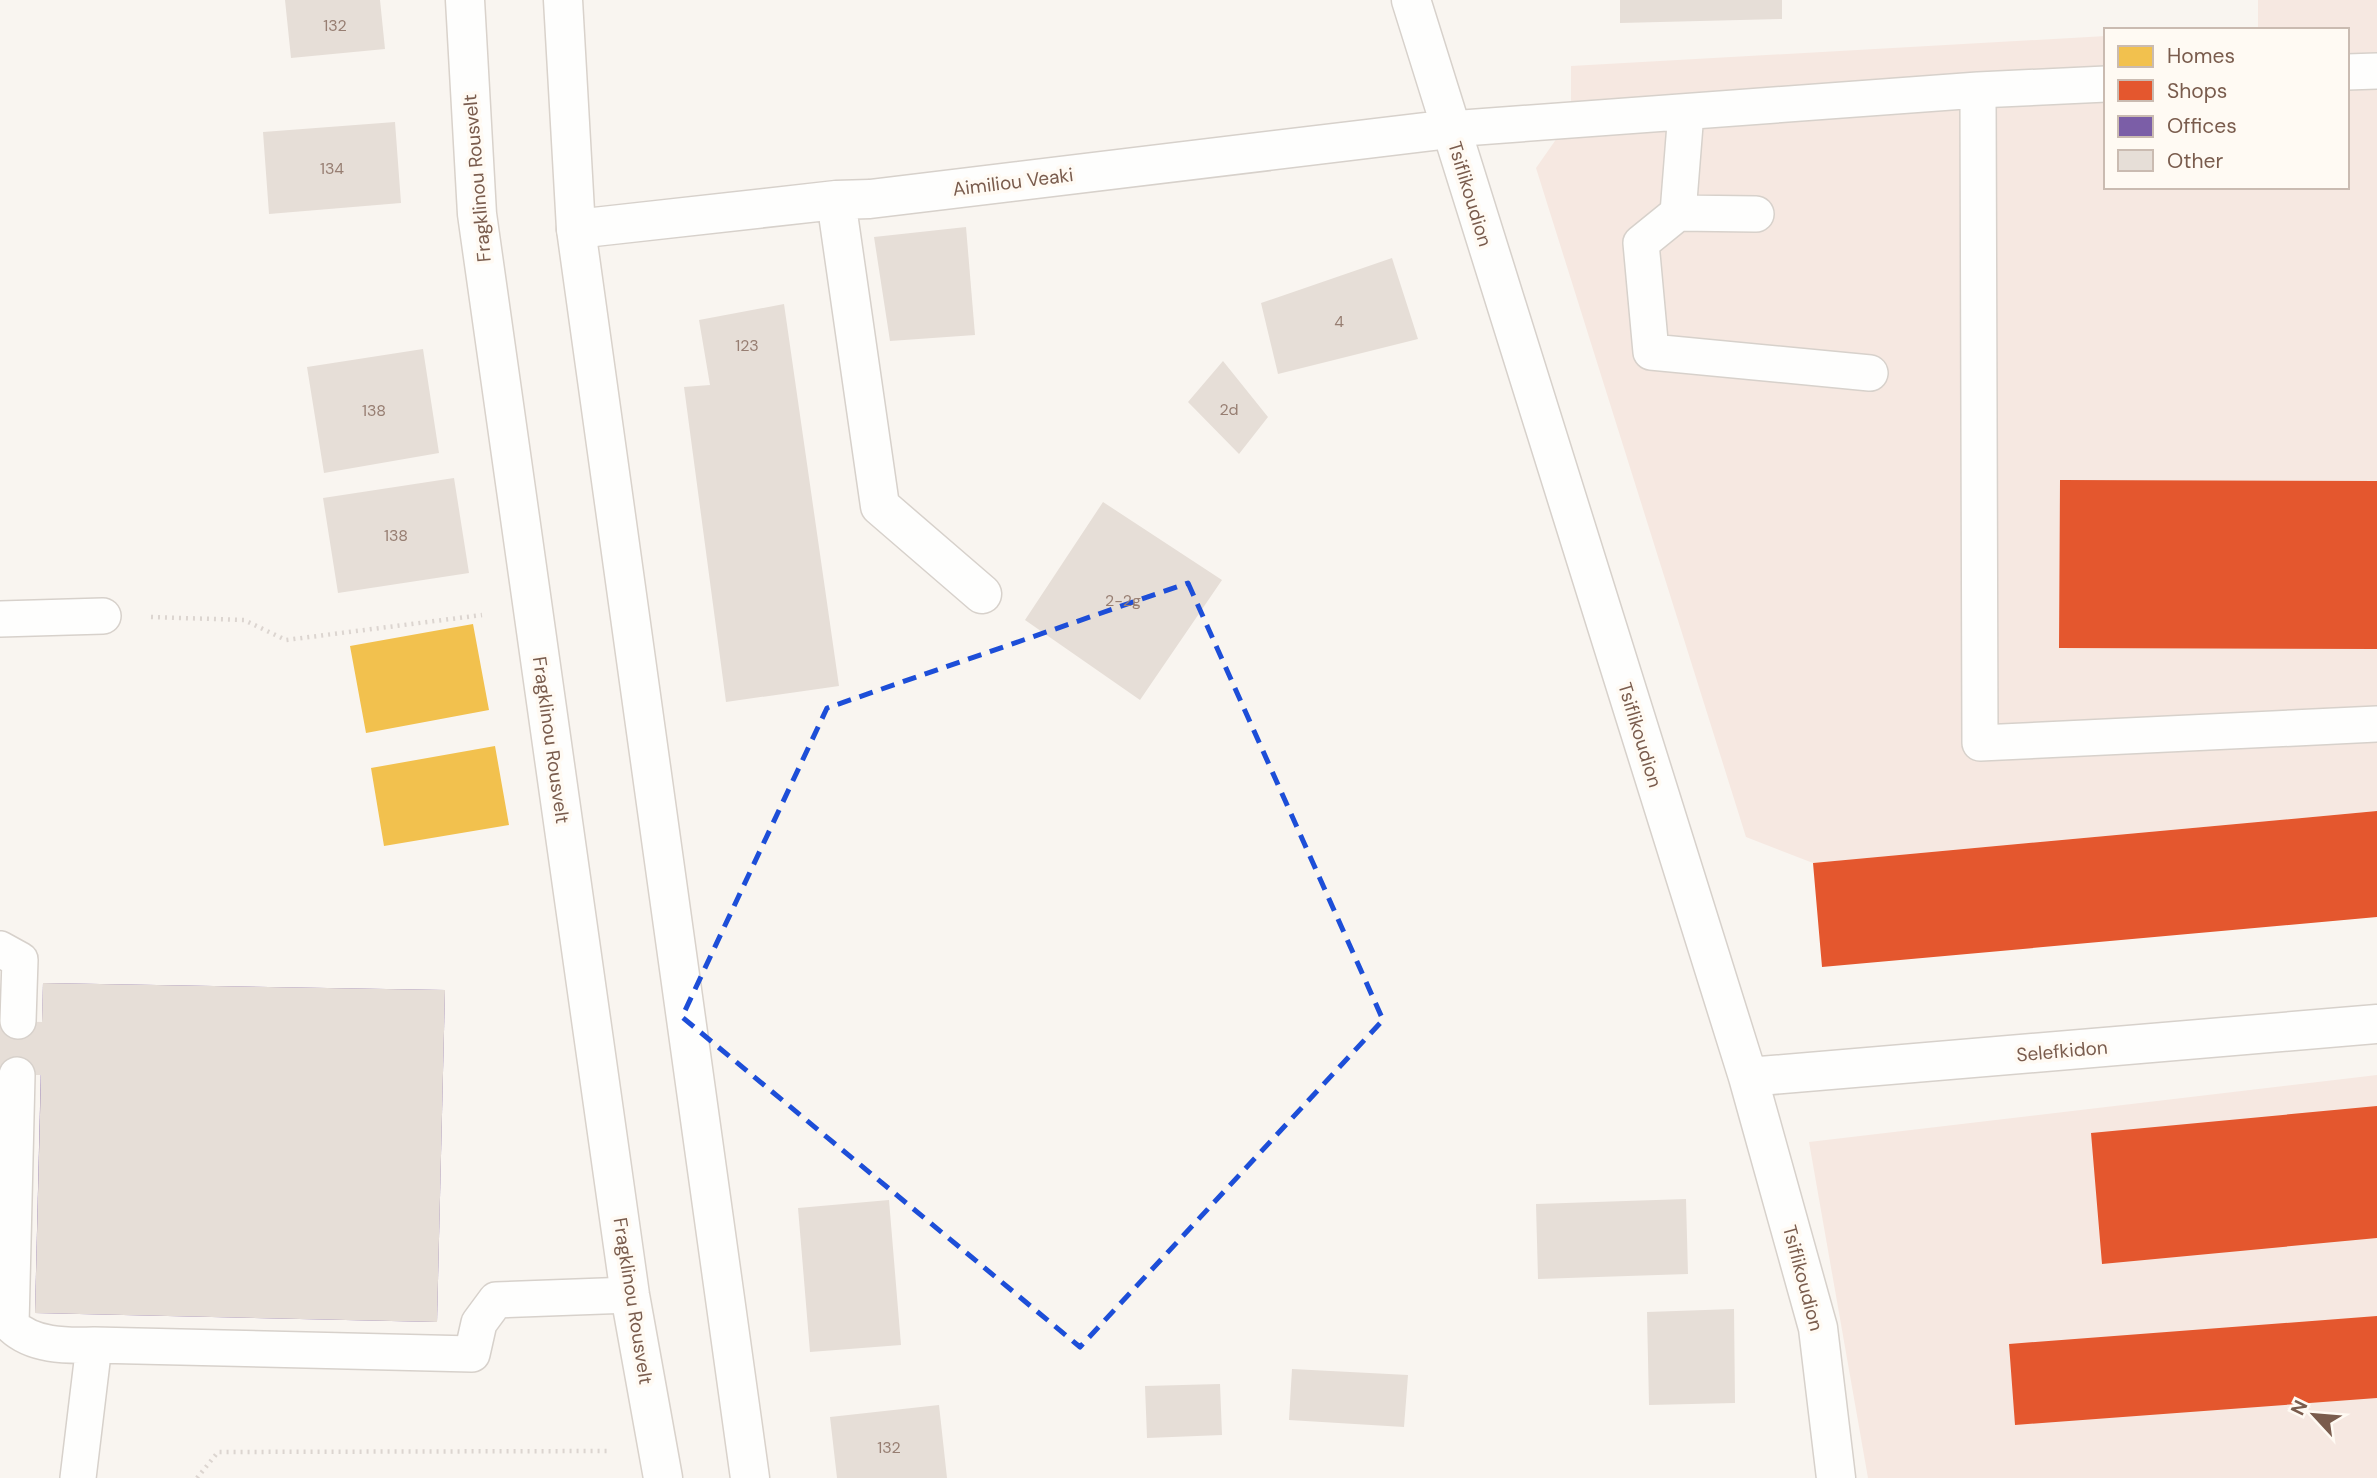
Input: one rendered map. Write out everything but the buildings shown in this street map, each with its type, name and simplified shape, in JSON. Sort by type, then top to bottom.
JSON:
[{"type":"street","name":"Fragklinou Rousvelt","points":[[465,0],[477,215],[630,1295],[663,1478]]},
{"type":"street","points":[[563,0],[576,229],[750,1478]]},
{"type":"street","name":"Tsiflikoudion","points":[[1411,0],[1748,1077],[1818,1328],[1836,1478]]},
{"type":"street","name":"Aimiliou Veaki","points":[[576,229],[836,200],[870,199],[1450,129]]},
{"type":"street","points":[[836,200],[880,506],[982,594]]},
{"type":"street","name":"Selefkidon","points":[[1748,1077],[2377,1024]]},
{"type":"lane","points":[[2349,72],[2377,71]]},
{"type":"lane","points":[[1450,129],[1978,90],[2104,84]]},
{"type":"lane","points":[[1978,90],[1980,743],[2377,724]]},
{"type":"lane","points":[[1678,213],[1686,112]]},
{"type":"lane","points":[[1756,214],[1678,213],[1641,243],[1651,352],[1870,373]]},
{"type":"lane","points":[[0,619],[103,616]]},
{"type":"lane","points":[[0,949],[20,960],[18,1021]]},
{"type":"lane","points":[[17,1075],[11,1325],[20,1334],[63,1347],[94,1345],[472,1354],[479,1323],[496,1300],[630,1295]]},
{"type":"lane","points":[[78,1478],[94,1345]]},
{"type":"path","points":[[103,616],[244,620],[286,640],[532,609]]},
{"type":"path","points":[[197,1478],[218,1452],[612,1451]]},
{"type":"highlighted area","points":[[1188,583],[1383,1020],[1080,1347],[682,1017],[827,708]]},
{"type":"shaded area","points":[[2258,0],[2377,0],[2377,811],[1813,863],[1746,837],[1536,168],[1571,118],[1571,66],[2104,36],[2104,189],[2349,189],[2349,28],[2258,28]]},
{"type":"shaded area","points":[[2377,1075],[2377,1478],[1868,1478],[1809,1142]]}]
